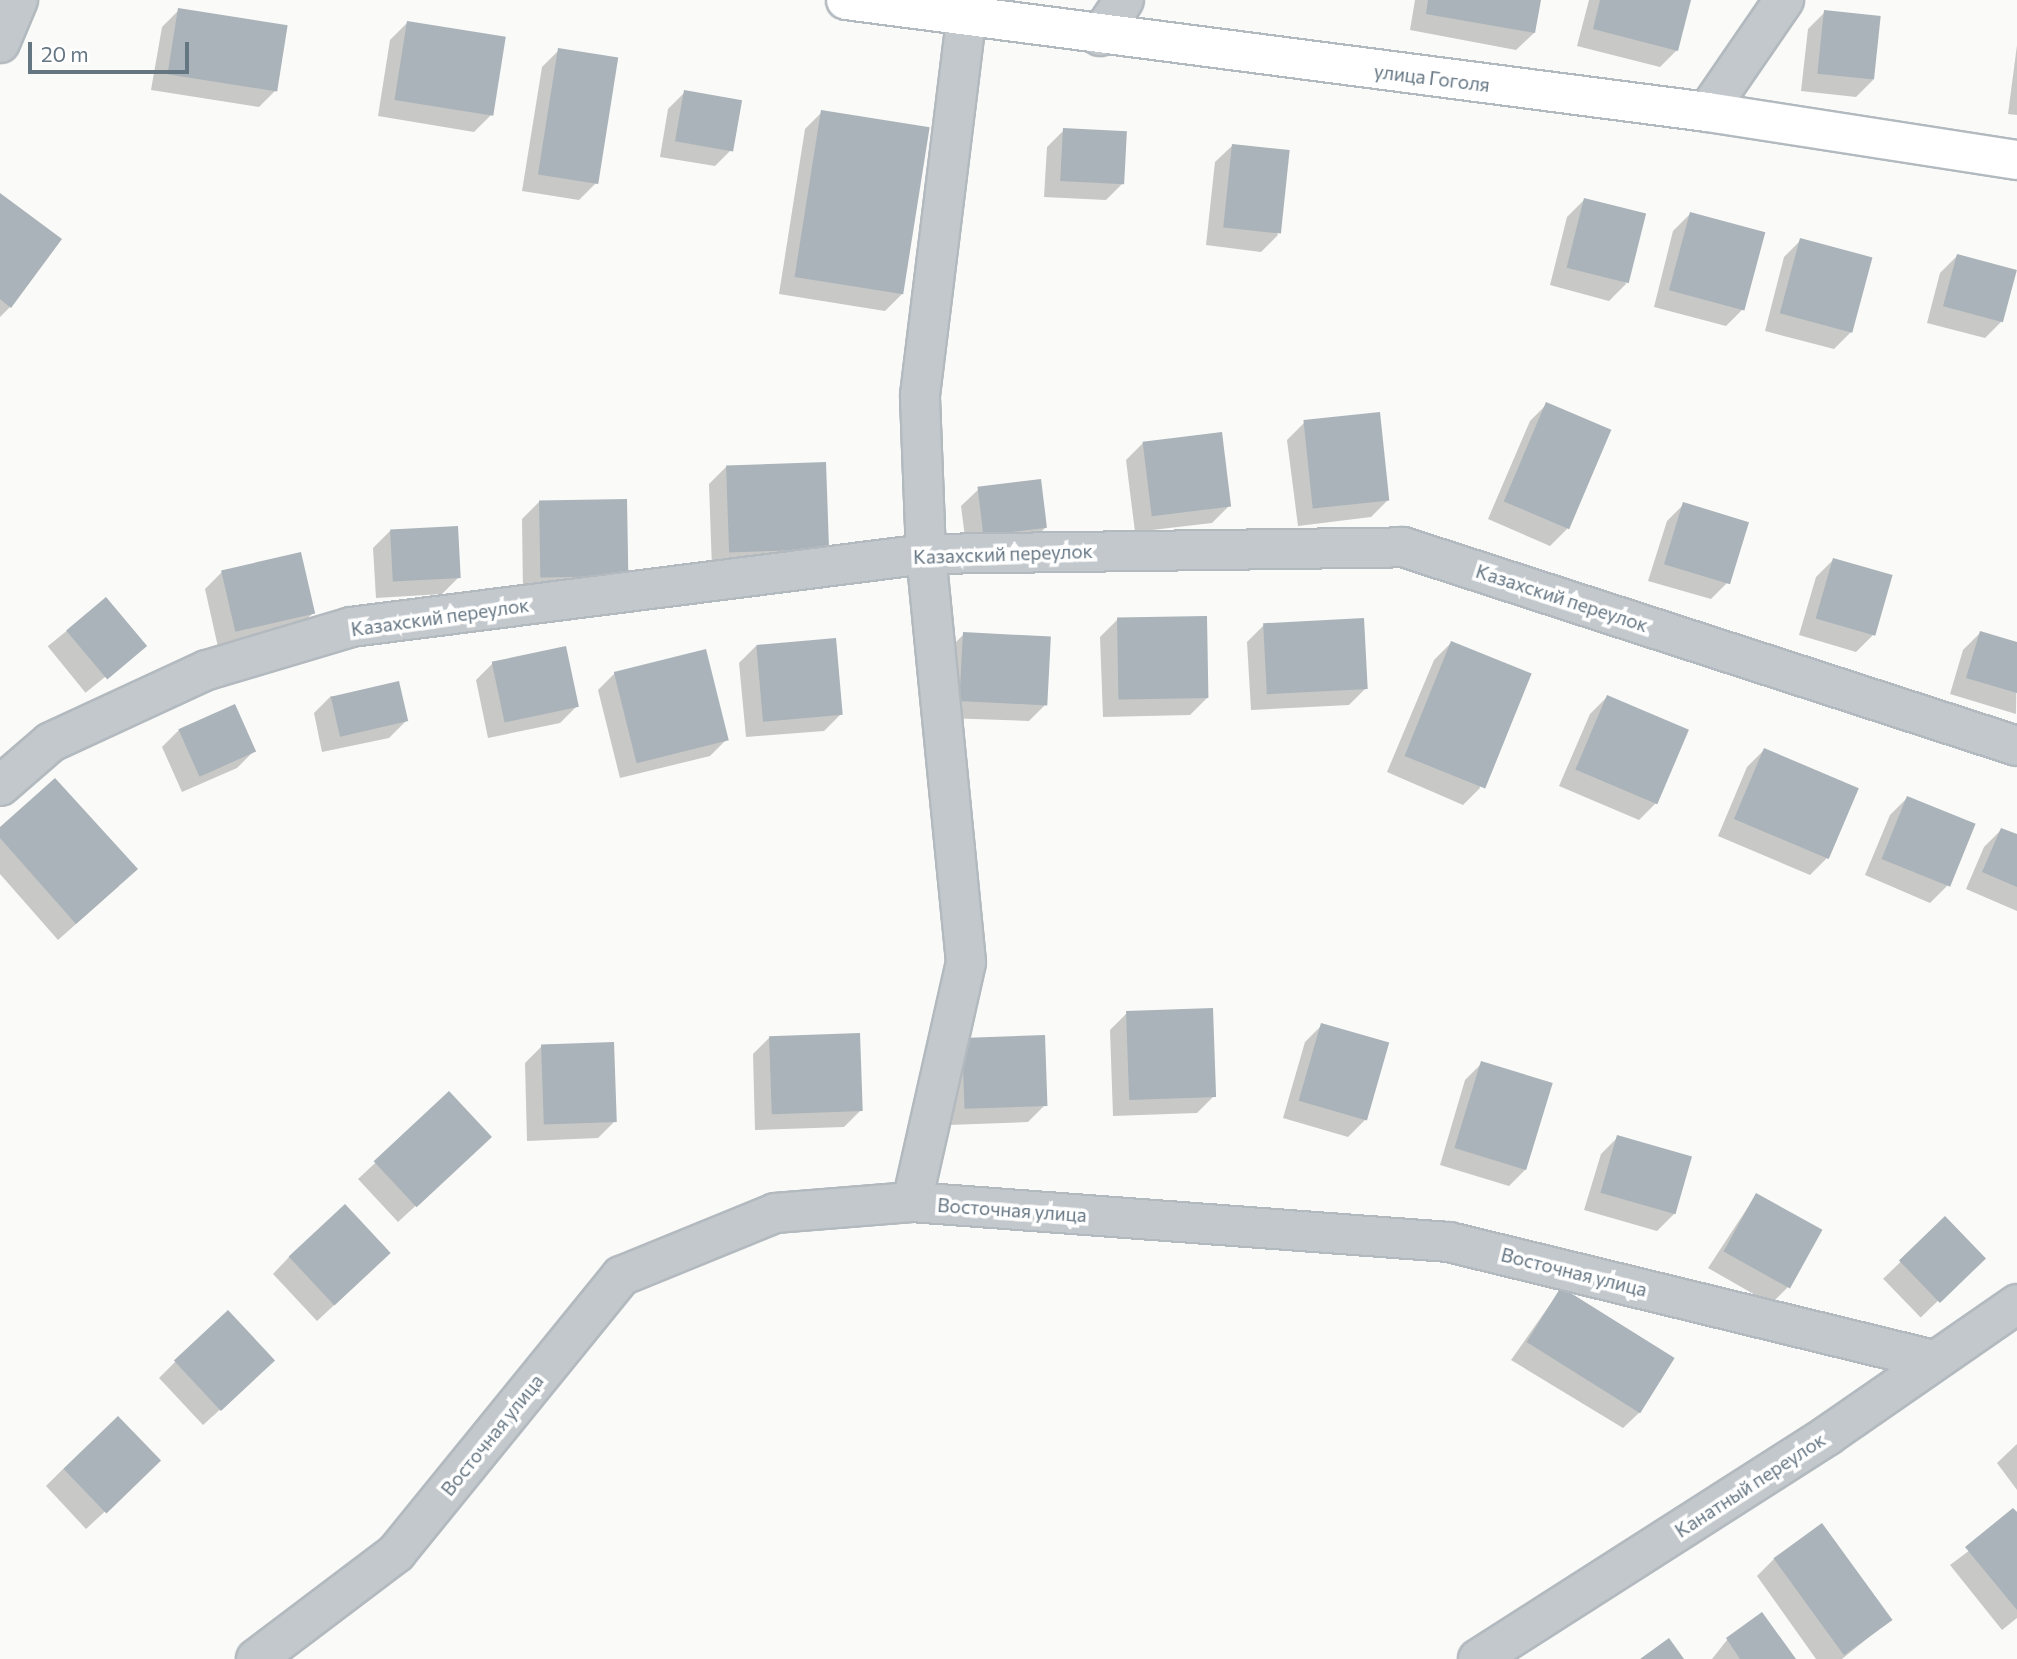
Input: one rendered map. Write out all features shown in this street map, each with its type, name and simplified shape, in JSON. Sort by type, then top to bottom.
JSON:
[{"type":"street","points":[[0,43],[18,0]]},
{"type":"street","name":"улица Гоголя","points":[[846,0],[966,19],[1707,112],[2017,160]]},
{"type":"street","points":[[1100,36],[1124,0]]},
{"type":"street","points":[[1707,112],[1784,0]]},
{"type":"street","points":[[912,1202],[966,962],[926,554],[920,395],[966,19]]},
{"type":"street","name":"Казахский переулок","points":[[0,786],[51,742],[207,670],[351,627],[926,554],[1403,547],[2017,746]]},
{"type":"street","name":"Восточная улица","points":[[256,1659],[396,1553],[621,1276],[775,1213],[912,1202],[1448,1242],[1933,1360]]},
{"type":"street","name":"Канатный переулок","points":[[1478,1659],[1828,1435],[2017,1304]]},
{"type":"building","points":[[1428,0],[1541,0],[1535,33],[1426,14]]},
{"type":"building","points":[[1600,0],[1691,0],[1678,51],[1593,29]]},
{"type":"building","points":[[178,8],[288,25],[277,92],[168,74]]},
{"type":"building","points":[[1824,10],[1881,16],[1874,80],[1817,74]]},
{"type":"building","points":[[407,21],[506,37],[493,116],[394,100]]},
{"type":"building","points":[[558,48],[618,58],[598,184],[538,174]]},
{"type":"building","points":[[684,90],[742,100],[733,151],[675,141]]},
{"type":"building","points":[[821,110],[930,127],[903,294],[795,277]]},
{"type":"building","points":[[1063,128],[1127,131],[1124,184],[1060,181]]},
{"type":"building","points":[[1232,144],[1290,150],[1281,234],[1223,228]]},
{"type":"building","points":[[0,193],[62,239],[11,308],[0,299]]},
{"type":"building","points":[[1584,198],[1646,213],[1629,283],[1567,268]]},
{"type":"building","points":[[1690,212],[1765,232],[1744,310],[1669,290]]},
{"type":"building","points":[[1800,238],[1872,257],[1852,333],[1780,313]]},
{"type":"building","points":[[1957,254],[2017,270],[2003,322],[1943,306]]},
{"type":"building","points":[[1546,402],[1611,430],[1569,529],[1504,501]]},
{"type":"building","points":[[1380,412],[1389,501],[1313,509],[1303,420]]},
{"type":"building","points":[[1222,432],[1231,506],[1152,516],[1143,442]]},
{"type":"building","points":[[826,462],[829,549],[729,552],[726,465]]},
{"type":"building","points":[[1041,479],[1047,528],[983,535],[977,487]]},
{"type":"building","points":[[627,499],[628,576],[540,578],[539,501]]},
{"type":"building","points":[[1683,502],[1749,522],[1730,584],[1664,564]]},
{"type":"building","points":[[458,526],[461,578],[393,581],[390,530]]},
{"type":"building","points":[[301,552],[315,613],[235,632],[221,570]]},
{"type":"building","points":[[1833,558],[1893,575],[1875,636],[1816,619]]},
{"type":"building","points":[[106,597],[147,646],[107,679],[66,630]]},
{"type":"building","points":[[1207,616],[1208,698],[1118,700],[1117,618]]},
{"type":"building","points":[[1364,618],[1368,689],[1267,694],[1263,623]]},
{"type":"building","points":[[1980,631],[2017,642],[2017,693],[1966,678]]},
{"type":"building","points":[[963,632],[1051,637],[1047,706],[959,701]]},
{"type":"building","points":[[836,638],[843,715],[763,722],[756,645]]},
{"type":"building","points":[[1451,641],[1532,674],[1485,789],[1405,756]]},
{"type":"building","points":[[566,646],[579,707],[505,722],[492,662]]},
{"type":"building","points":[[706,649],[729,740],[637,763],[614,672]]},
{"type":"building","points":[[399,681],[408,721],[340,737],[331,697]]},
{"type":"building","points":[[1607,695],[1689,730],[1657,804],[1575,770]]},
{"type":"building","points":[[235,704],[256,752],[200,777],[178,729]]},
{"type":"building","points":[[1764,748],[1859,788],[1829,859],[1734,819]]},
{"type":"building","points":[[55,778],[138,869],[76,924],[0,838],[0,827]]},
{"type":"building","points":[[1907,796],[1976,824],[1950,887],[1882,859]]},
{"type":"building","points":[[2001,828],[2017,834],[2017,887],[1982,872]]},
{"type":"building","points":[[1213,1008],[1216,1097],[1129,1100],[1126,1011]]},
{"type":"building","points":[[1321,1023],[1389,1043],[1367,1120],[1299,1101]]},
{"type":"building","points":[[860,1033],[863,1111],[772,1114],[769,1036]]},
{"type":"building","points":[[1045,1035],[1047,1106],[965,1109],[962,1038]]},
{"type":"building","points":[[614,1042],[617,1122],[544,1124],[541,1045]]},
{"type":"building","points":[[1481,1061],[1553,1083],[1526,1170],[1454,1148]]},
{"type":"building","points":[[449,1091],[492,1137],[417,1207],[374,1161]]},
{"type":"building","points":[[1617,1135],[1692,1156],[1675,1214],[1600,1193]]},
{"type":"building","points":[[1756,1193],[1822,1230],[1790,1288],[1724,1252]]},
{"type":"building","points":[[345,1204],[391,1253],[334,1306],[289,1257]]},
{"type":"building","points":[[1945,1216],[1986,1258],[1940,1303],[1899,1260]]},
{"type":"building","points":[[1561,1287],[1675,1358],[1640,1413],[1527,1342]]},
{"type":"building","points":[[228,1310],[275,1360],[221,1411],[174,1360]]},
{"type":"building","points":[[118,1416],[161,1461],[106,1513],[63,1469]]},
{"type":"building","points":[[2013,1508],[2017,1512],[2017,1610],[1965,1547]]},
{"type":"building","points":[[1822,1523],[1893,1620],[1844,1655],[1773,1558]]},
{"type":"building","points":[[1762,1612],[1796,1659],[1740,1659],[1726,1638]]},
{"type":"building","points":[[1669,1638],[1684,1659],[1640,1659]]}]
